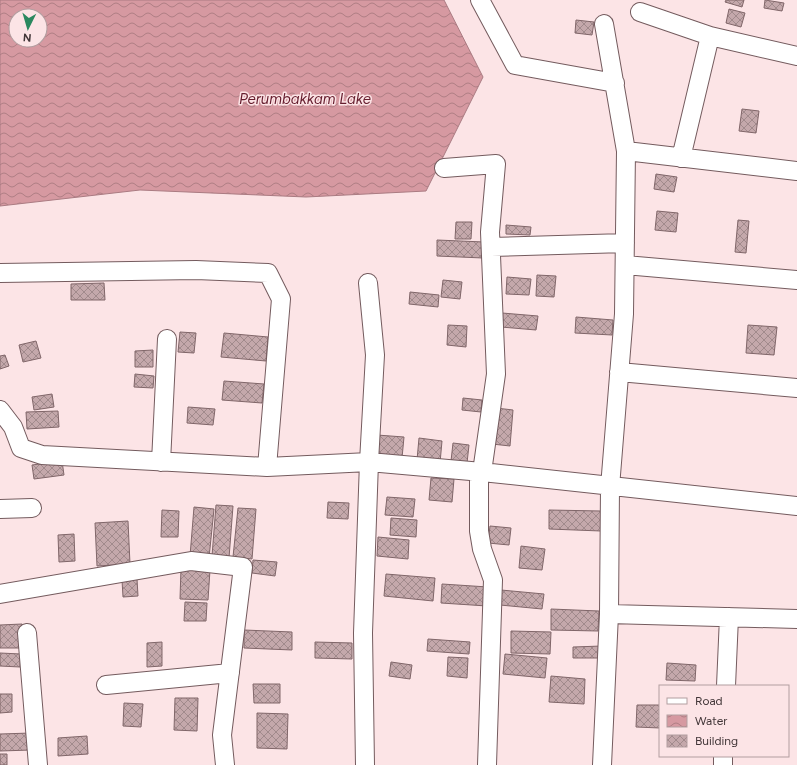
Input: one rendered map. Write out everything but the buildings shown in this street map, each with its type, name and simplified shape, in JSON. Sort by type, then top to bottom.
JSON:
[{"type":"street","points":[[480,0],[515,65],[614,83]]},
{"type":"street","points":[[640,12],[710,36],[797,56]]},
{"type":"street","points":[[602,765],[609,614],[610,487],[624,314],[626,151],[604,24]]},
{"type":"street","points":[[681,158],[710,36]]},
{"type":"street","points":[[626,151],[797,171]]},
{"type":"street","points":[[444,168],[496,164],[490,232],[496,374],[481,472],[479,530],[482,549],[494,580],[488,765]]},
{"type":"street","points":[[491,247],[625,244]]},
{"type":"street","points":[[625,265],[797,280]]},
{"type":"street","points":[[0,273],[196,270],[268,273],[280,299],[267,467]]},
{"type":"street","points":[[364,765],[363,633],[369,462],[375,355],[368,283]]},
{"type":"street","points":[[161,462],[167,339]]},
{"type":"street","points":[[619,372],[797,388]]},
{"type":"street","points":[[0,410],[13,427],[21,448],[42,455],[267,467],[369,462],[481,472],[797,506]]},
{"type":"street","points":[[0,509],[32,508]]},
{"type":"street","points":[[0,594],[191,561],[243,567],[222,735],[226,765]]},
{"type":"street","points":[[609,614],[797,619]]},
{"type":"street","points":[[726,685],[729,617]]},
{"type":"street","points":[[28,633],[38,765]]},
{"type":"street","points":[[106,685],[230,673]]},
{"type":"water","name":"Perumbakkam Lake","points":[[0,0],[444,0],[483,77],[426,191],[306,197],[140,190],[0,206]]}]
